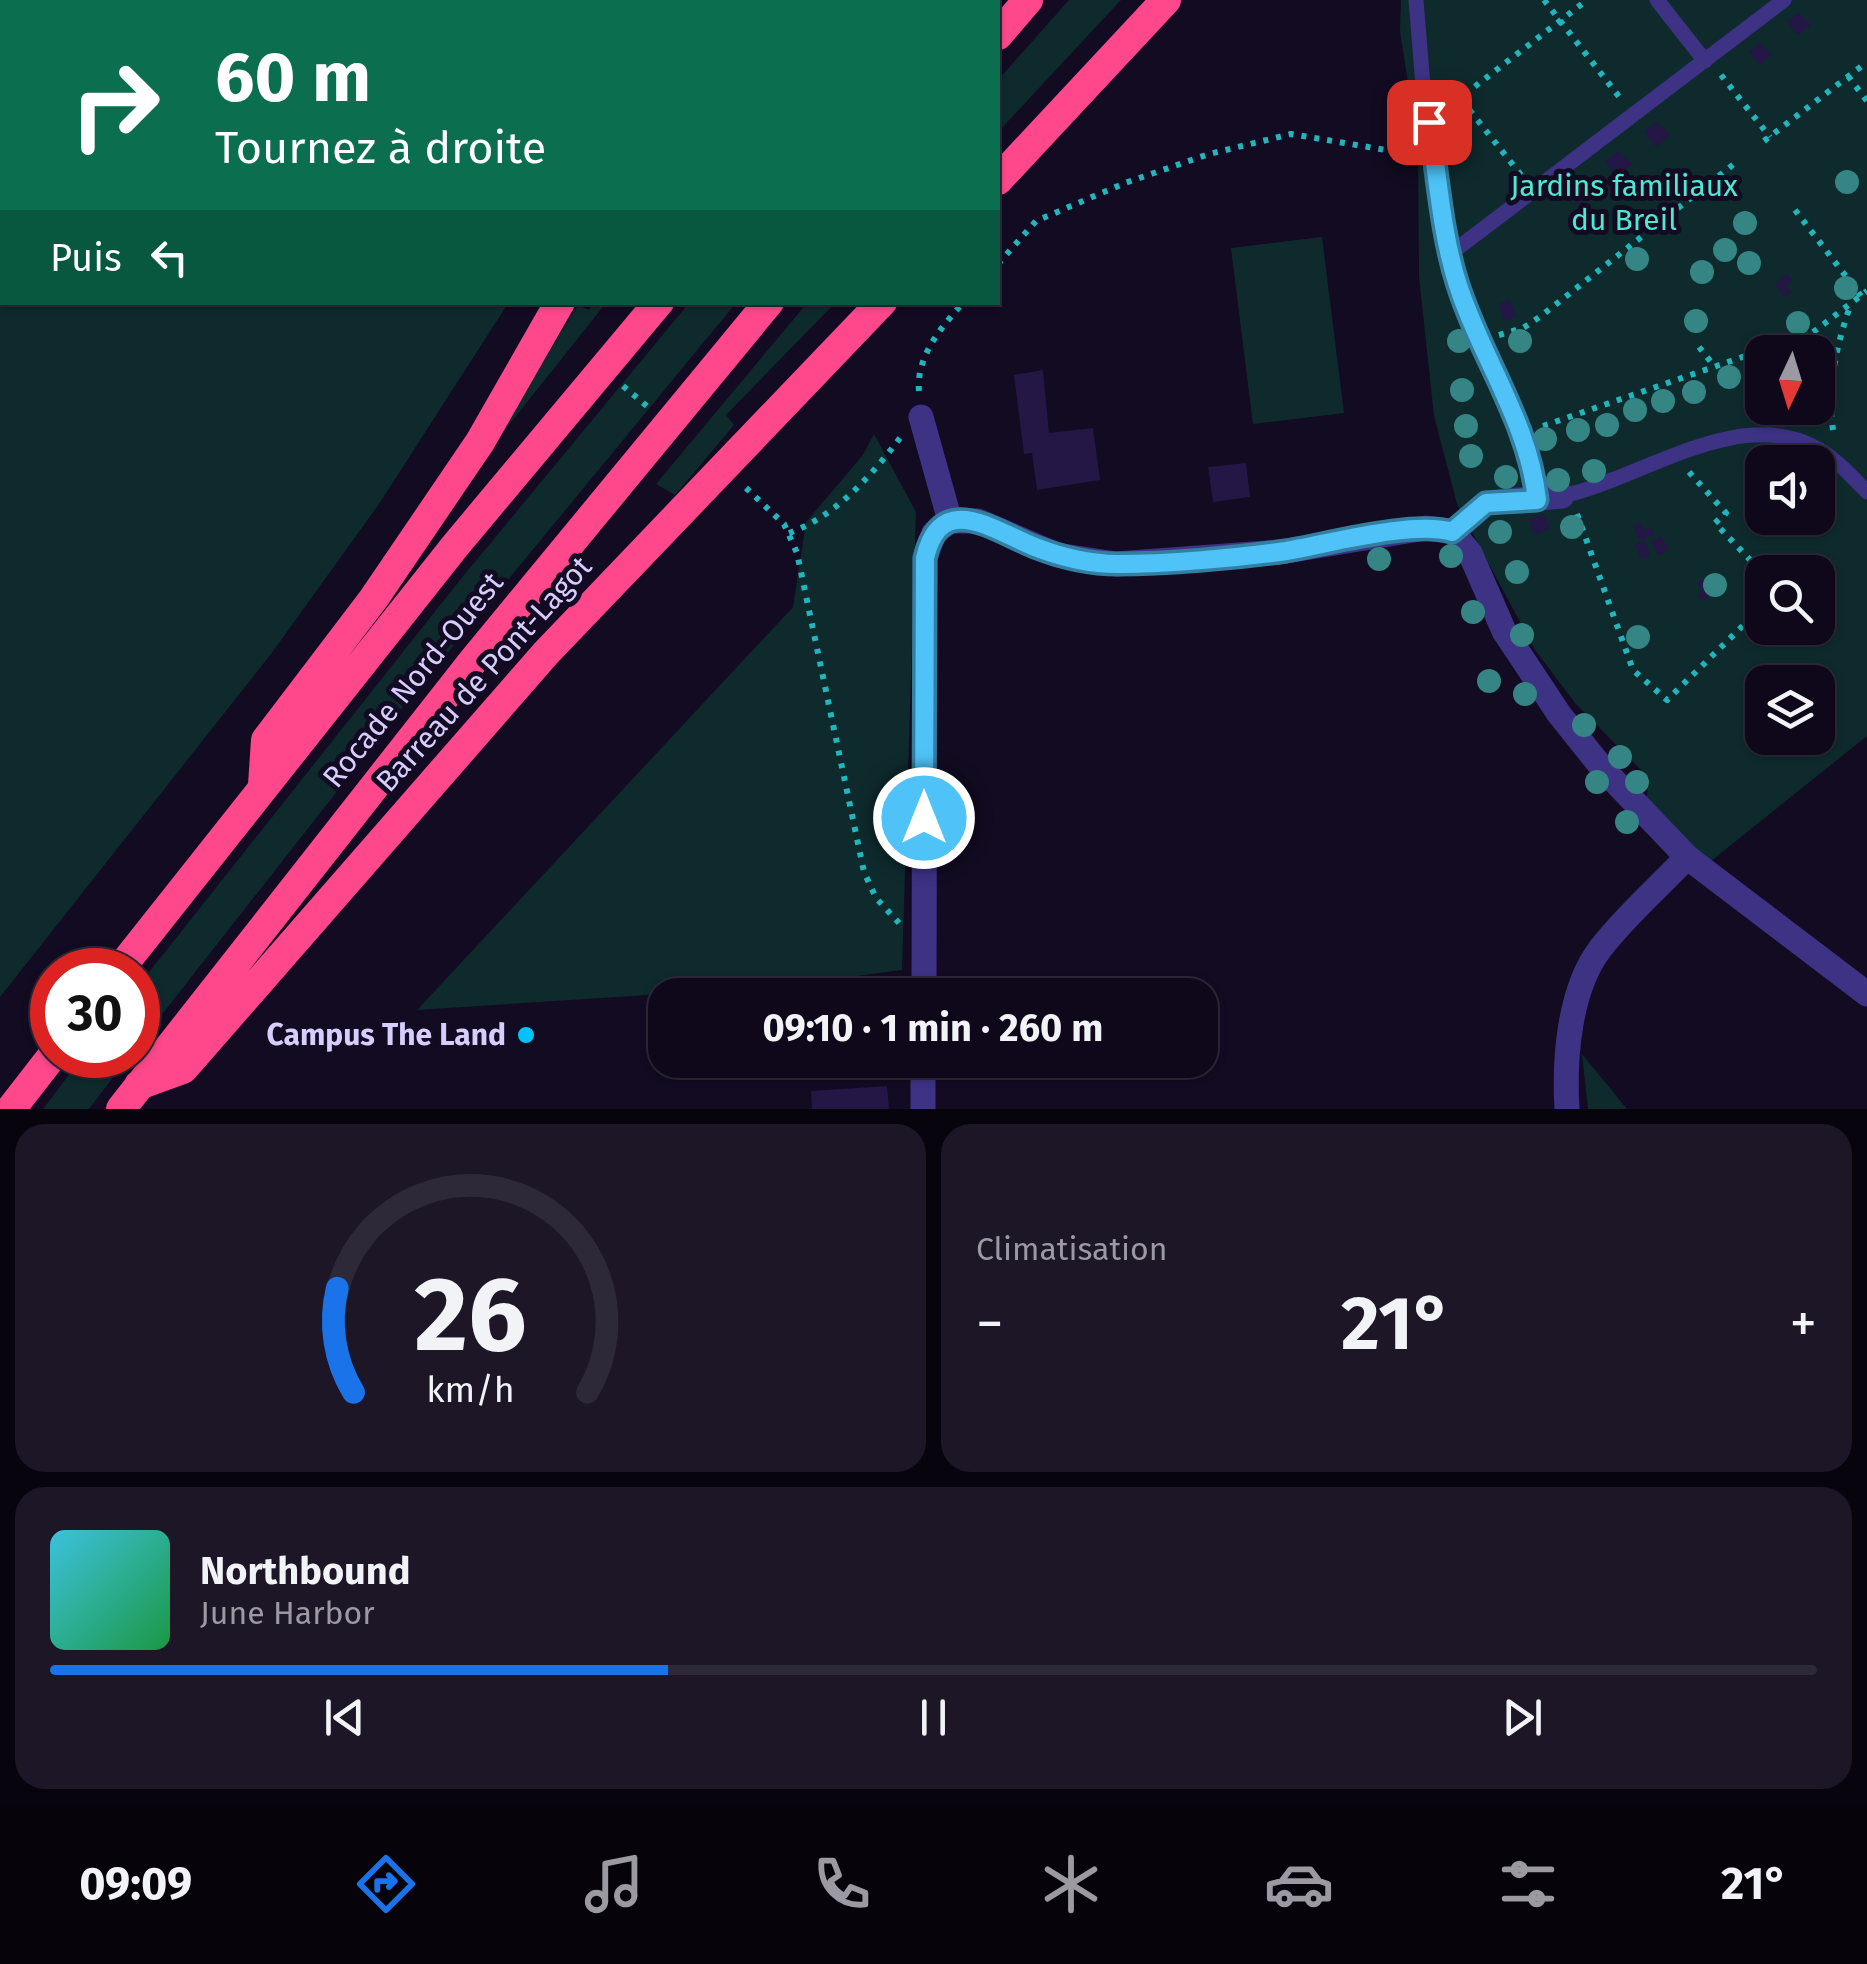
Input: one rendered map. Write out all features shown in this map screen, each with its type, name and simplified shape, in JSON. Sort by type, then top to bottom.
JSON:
[{"type":"highway","points":[[1000,33],[1028,0]]},
{"type":"highway","points":[[1000,178],[1166,0]]},
{"type":"highway","points":[[263,785],[266,740],[374,598],[480,442],[558,305]]},
{"type":"highway","name":"Rocade Nord-Ouest","points":[[137,948],[455,546],[656,305]]},
{"type":"highway","name":"Rocade Nord-Ouest","points":[[130,1097],[461,675],[766,305]]},
{"type":"highway","name":"Barreau de Pont-Lagot","points":[[130,1097],[183,1070],[546,653],[879,305]]},
{"type":"highway","points":[[12,1109],[36,1078]]},
{"type":"street","points":[[923,421],[950,520]]},
{"type":"street","points":[[1452,532],[1486,503],[1556,497]]},
{"type":"street","points":[[924,978],[925,558],[934,532],[950,520],[978,521],[1057,555],[1116,564],[1280,552],[1426,528],[1452,532],[1470,552],[1504,631],[1559,714],[1687,857],[1867,994]]},
{"type":"street","points":[[1567,1109],[1570,1045],[1584,976],[1600,949],[1687,857]]},
{"type":"street","points":[[923,1078],[923,1109]]},
{"type":"lane","points":[[1416,0],[1423,86],[1450,254],[1479,341],[1556,497],[1729,438],[1770,435],[1798,440],[1837,462],[1867,492]]},
{"type":"lane","points":[[1658,0],[1706,59]]},
{"type":"lane","points":[[1450,254],[1784,0]]},
{"type":"path","points":[[1544,0],[1633,115]]},
{"type":"path","points":[[1533,190],[1460,98],[1587,0]]},
{"type":"path","points":[[1706,59],[1767,139],[1867,62]]},
{"type":"path","points":[[1848,76],[1867,102]]},
{"type":"path","points":[[1000,262],[1036,222],[1124,182],[1209,154],[1292,134],[1435,158]]},
{"type":"path","points":[[1479,341],[1523,328],[1541,316],[1739,160]]},
{"type":"path","points":[[1522,433],[1812,333],[1864,293],[1795,210]]},
{"type":"path","points":[[1837,462],[1830,391],[1838,342],[1850,304]]},
{"type":"path","points":[[789,533],[834,510],[883,460],[903,433],[923,421],[918,382],[934,336],[961,305]]},
{"type":"path","points":[[1699,347],[1714,367]]},
{"type":"path","points":[[1678,454],[1726,513],[1715,524],[1745,555]]},
{"type":"path","points":[[1556,497],[1633,670],[1667,700],[1745,623]]},
{"type":"path","points":[[772,511],[789,533],[804,584],[864,872],[876,898],[894,920],[924,929]]},
{"type":"green space","points":[[1069,0],[1121,0],[1000,130],[1000,78]]},
{"type":"green space","name":"Jardins familiaux du Breil","points":[[1401,0],[1867,0],[1867,736],[1706,865],[1646,804],[1649,778],[1575,703],[1535,650],[1457,504],[1434,416],[1419,277],[1418,148],[1400,31]]},
{"type":"green space","points":[[1322,237],[1344,413],[1253,424],[1231,248]]},
{"type":"green space","points":[[0,305],[507,305],[379,504],[271,654],[39,948],[30,948],[30,959],[0,997]]},
{"type":"green space","points":[[578,305],[589,310],[592,305],[604,305],[492,446]]},
{"type":"green space","points":[[687,305],[734,305],[404,706],[160,1017],[160,958],[460,580]]},
{"type":"green space","points":[[805,305],[833,305],[726,415],[734,425],[675,495],[656,484]]},
{"type":"green space","points":[[874,434],[916,512],[902,970],[840,978],[648,978],[648,995],[417,1010],[793,607],[806,522],[863,455]]},
{"type":"green space","points":[[1582,1054],[1627,1109],[1588,1109]]},
{"type":"green space","points":[[67,1078],[113,1078],[89,1109],[43,1109]]},
{"type":"building","points":[[1798,13],[1811,25],[1797,35],[1787,21]]},
{"type":"building","points":[[1760,43],[1772,55],[1759,65],[1749,51]]},
{"type":"building","points":[[1656,122],[1670,135],[1656,147],[1644,132]]},
{"type":"building","points":[[1618,151],[1632,164],[1617,176],[1605,161]]},
{"type":"building","points":[[1579,180],[1594,192],[1579,205],[1567,190]]},
{"type":"building","points":[[1787,274],[1793,281],[1786,286],[1791,292],[1785,297],[1775,284]]},
{"type":"building","points":[[1510,300],[1516,317],[1504,321],[1499,304]]},
{"type":"building","points":[[1043,370],[1049,433],[1093,428],[1100,480],[1037,490],[1032,453],[1024,454],[1014,375]]},
{"type":"building","points":[[1246,463],[1250,497],[1213,502],[1208,467]]},
{"type":"building","points":[[1544,514],[1550,529],[1534,535],[1529,519]]},
{"type":"building","points":[[1641,523],[1644,530],[1651,528],[1654,535],[1639,540],[1633,525]]},
{"type":"building","points":[[1661,536],[1669,550],[1658,556],[1651,542]]},
{"type":"building","points":[[1645,540],[1650,555],[1641,559],[1635,544]]},
{"type":"building","points":[[1703,578],[1715,590],[1703,601],[1697,596],[1703,590],[1697,584]]},
{"type":"building","points":[[887,1086],[889,1109],[812,1109],[811,1091]]},
{"type":"place","name":"Campus The Land","points":[[526,1035]]},
{"type":"route","points":[[924,818],[925,558],[934,532],[950,520],[978,521],[1057,555],[1116,564],[1280,552],[1426,528],[1452,532],[1486,503],[1537,500],[1522,433],[1457,283],[1429,122]]}]
